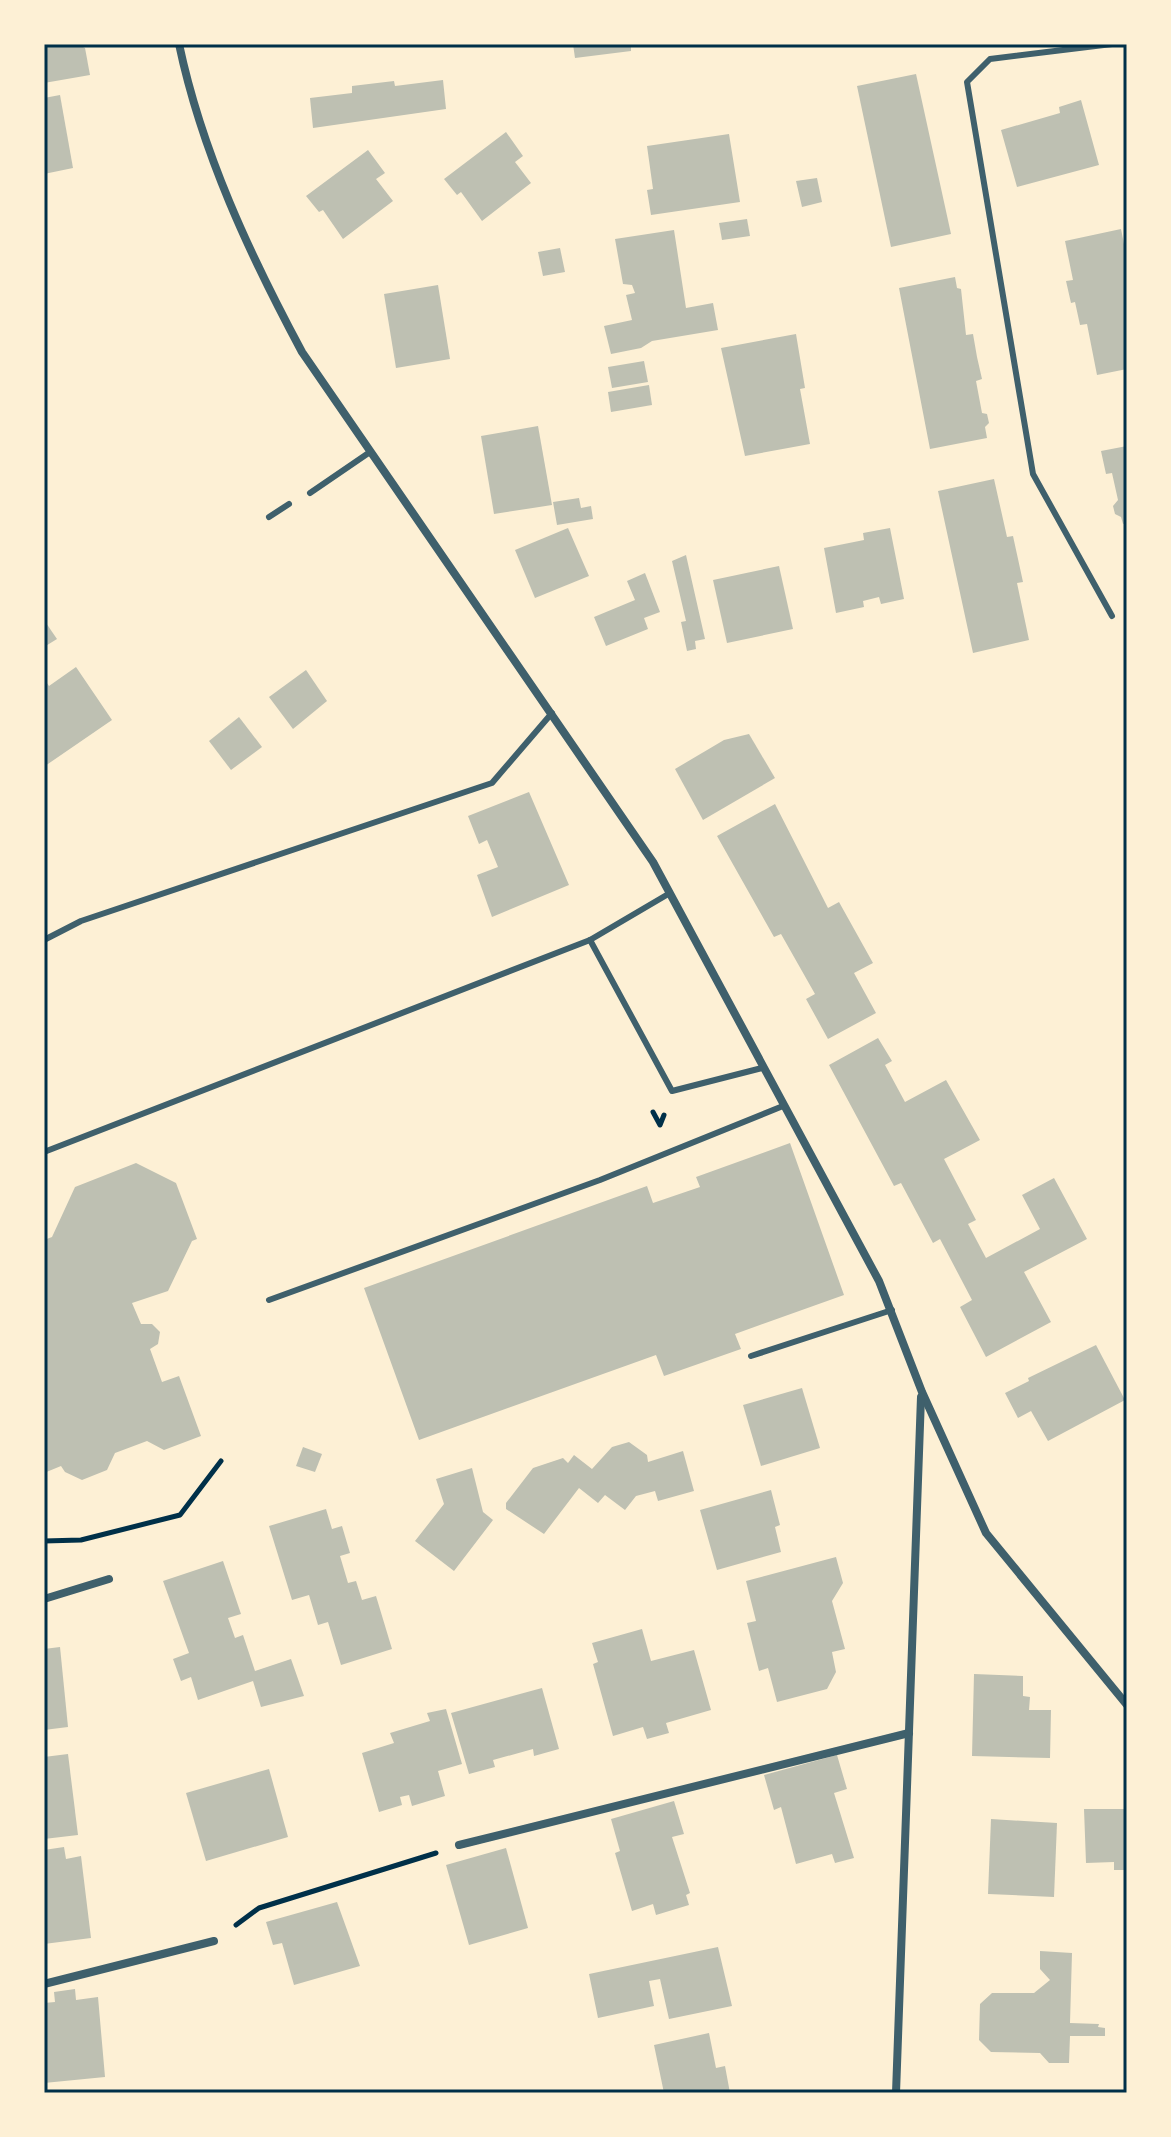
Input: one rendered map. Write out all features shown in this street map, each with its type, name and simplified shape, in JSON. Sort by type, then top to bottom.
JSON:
[{"type":"street","points":[[179,44],[209,150],[267,286],[302,352],[653,862],[892,1310],[922,1392],[986,1533],[1127,1705]]},
{"type":"street","points":[[896,2093],[922,1392]]},
{"type":"street","points":[[44,1599],[109,1579]]},
{"type":"street","points":[[459,1845],[909,1733]]},
{"type":"street","points":[[44,1984],[214,1941]]},
{"type":"lane","points":[[1112,44],[990,59],[967,82],[1033,474],[1112,616]]},
{"type":"lane","points":[[310,493],[370,452]]},
{"type":"lane","points":[[269,517],[289,504]]},
{"type":"lane","points":[[44,940],[81,921],[492,783],[552,713]]},
{"type":"lane","points":[[44,1152],[590,940],[670,893]]},
{"type":"lane","points":[[590,940],[672,1091],[762,1068]]},
{"type":"lane","points":[[269,1300],[600,1180],[783,1106]]},
{"type":"lane","points":[[751,1356],[892,1310]]},
{"type":"path","points":[[44,1541],[81,1540],[180,1515],[221,1461]]},
{"type":"path","points":[[214,1941],[259,1908],[327,1884],[459,1845]]},
{"type":"building","points":[[44,44],[77,44],[85,48],[90,75],[44,83]]},
{"type":"building","points":[[573,44],[631,44],[631,51],[575,58]]},
{"type":"building","points":[[916,74],[951,234],[891,247],[857,86]]},
{"type":"building","points":[[443,80],[446,109],[313,128],[310,98],[352,93],[352,86],[394,81],[395,86]]},
{"type":"building","points":[[60,95],[73,168],[44,174],[44,98]]},
{"type":"building","points":[[1081,100],[1099,165],[1017,187],[1001,130],[1060,113],[1059,107]]},
{"type":"building","points":[[506,132],[523,156],[515,162],[531,183],[482,221],[461,192],[457,195],[444,179]]},
{"type":"building","points":[[729,134],[740,202],[651,215],[647,190],[653,189],[647,146]]},
{"type":"building","points":[[368,150],[385,173],[376,179],[393,201],[343,239],[323,210],[319,212],[306,196]]},
{"type":"building","points":[[817,178],[822,202],[802,207],[796,181]]},
{"type":"building","points":[[747,219],[750,236],[722,240],[719,223]]},
{"type":"building","points":[[1121,229],[1127,259],[1127,369],[1097,375],[1087,324],[1080,325],[1075,302],[1071,303],[1066,281],[1073,280],[1065,241]]},
{"type":"building","points":[[674,230],[686,308],[713,303],[718,330],[652,341],[641,348],[611,354],[604,326],[632,320],[626,295],[635,293],[632,285],[623,284],[615,239]]},
{"type":"building","points":[[560,248],[565,272],[543,276],[538,252]]},
{"type":"building","points":[[955,277],[957,288],[961,289],[966,335],[973,334],[982,379],[976,381],[982,413],[987,414],[989,423],[985,427],[987,438],[930,449],[899,288]]},
{"type":"building","points":[[438,285],[450,359],[396,368],[384,294]]},
{"type":"building","points":[[796,334],[805,388],[800,389],[810,444],[745,456],[721,348]]},
{"type":"building","points":[[644,361],[648,382],[612,388],[608,367]]},
{"type":"building","points":[[649,385],[652,405],[611,412],[608,392]]},
{"type":"building","points":[[538,426],[552,505],[494,514],[481,436]]},
{"type":"building","points":[[1127,446],[1127,523],[1123,524],[1121,517],[1115,514],[1113,506],[1118,500],[1112,473],[1106,474],[1101,451]]},
{"type":"building","points":[[994,479],[1007,537],[1013,536],[1023,582],[1017,583],[1029,640],[973,653],[938,491]]},
{"type":"building","points":[[579,498],[581,508],[591,506],[593,519],[557,525],[553,502]]},
{"type":"building","points":[[568,528],[589,576],[535,598],[515,550]]},
{"type":"building","points":[[890,528],[904,599],[881,604],[879,597],[863,601],[864,607],[836,613],[824,548],[864,540],[863,533]]},
{"type":"building","points":[[686,555],[705,639],[695,641],[696,649],[687,651],[681,622],[686,621],[672,561]]},
{"type":"building","points":[[779,566],[793,629],[727,643],[713,580]]},
{"type":"building","points":[[645,573],[660,612],[644,618],[648,629],[606,646],[594,617],[635,600],[627,581]]},
{"type":"building","points":[[44,620],[57,639],[44,647]]},
{"type":"building","points":[[76,667],[112,720],[45,766],[44,679],[49,686]]},
{"type":"building","points":[[306,670],[327,701],[293,729],[269,697]]},
{"type":"building","points":[[239,717],[262,747],[231,770],[209,741]]},
{"type":"building","points":[[749,734],[775,778],[703,820],[675,769],[724,740]]},
{"type":"building","points":[[529,792],[569,885],[492,917],[477,875],[498,867],[487,840],[479,844],[468,816]]},
{"type":"building","points":[[775,804],[828,908],[839,902],[873,963],[854,973],[876,1013],[828,1039],[806,999],[815,994],[781,934],[774,937],[717,836]]},
{"type":"building","points":[[878,1038],[892,1061],[885,1065],[905,1102],[946,1080],[980,1140],[944,1159],[976,1220],[968,1224],[986,1258],[1040,1229],[1022,1195],[1054,1178],[1087,1239],[1024,1272],[1051,1322],[986,1357],[960,1307],[972,1300],[940,1239],[933,1243],[901,1183],[894,1186],[829,1065]]},
{"type":"building","points":[[790,1143],[844,1295],[735,1334],[741,1349],[664,1376],[656,1355],[419,1440],[364,1288],[647,1186],[653,1203],[700,1187],[696,1177]]},
{"type":"building","points":[[136,1163],[176,1183],[197,1239],[192,1241],[168,1291],[132,1303],[141,1324],[152,1324],[160,1332],[158,1344],[150,1349],[162,1382],[179,1376],[201,1436],[164,1450],[147,1441],[115,1453],[107,1470],[82,1480],[65,1472],[61,1466],[44,1473],[44,1240],[52,1237],[75,1187]]},
{"type":"building","points":[[1096,1345],[1125,1400],[1048,1441],[1031,1411],[1018,1418],[1005,1393],[1029,1381],[1028,1378]]},
{"type":"building","points":[[802,1388],[820,1448],[761,1466],[743,1405]]},
{"type":"building","points":[[629,1442],[647,1455],[648,1462],[683,1451],[694,1491],[658,1501],[655,1491],[636,1496],[625,1510],[605,1495],[598,1503],[579,1488],[544,1534],[506,1509],[506,1503],[533,1468],[563,1458],[568,1463],[574,1455],[592,1469],[612,1447]]},
{"type":"building","points":[[303,1447],[322,1454],[315,1472],[296,1466]]},
{"type":"building","points":[[472,1468],[483,1512],[493,1520],[454,1571],[415,1541],[444,1504],[436,1479]]},
{"type":"building","points":[[771,1490],[780,1525],[775,1527],[781,1552],[717,1570],[700,1510]]},
{"type":"building","points":[[326,1509],[332,1529],[342,1526],[350,1553],[340,1556],[348,1583],[356,1581],[362,1600],[376,1596],[392,1649],[341,1665],[328,1622],[318,1625],[309,1595],[292,1600],[269,1526]]},
{"type":"building","points":[[836,1557],[843,1583],[832,1601],[845,1649],[832,1652],[836,1672],[827,1689],[777,1702],[768,1668],[759,1671],[747,1623],[756,1621],[746,1581]]},
{"type":"building","points":[[223,1561],[241,1614],[228,1618],[235,1638],[243,1635],[255,1671],[291,1659],[304,1696],[261,1707],[253,1681],[198,1700],[191,1677],[181,1681],[173,1659],[189,1653],[163,1581]]},
{"type":"building","points":[[642,1629],[651,1661],[694,1650],[711,1710],[666,1723],[669,1733],[647,1739],[643,1727],[613,1736],[593,1664],[598,1662],[592,1643]]},
{"type":"building","points":[[60,1647],[68,1727],[44,1730],[44,1649]]},
{"type":"building","points":[[974,1674],[1023,1676],[1023,1696],[1030,1697],[1029,1710],[1051,1710],[1050,1758],[972,1756]]},
{"type":"building","points":[[542,1688],[559,1749],[534,1756],[533,1749],[493,1760],[495,1767],[469,1774],[451,1713]]},
{"type":"building","points":[[446,1709],[462,1764],[438,1771],[445,1796],[412,1806],[409,1795],[400,1797],[402,1805],[379,1812],[362,1753],[394,1743],[390,1733],[430,1721],[427,1713]]},
{"type":"building","points":[[68,1754],[78,1835],[44,1839],[44,1757]]},
{"type":"building","points":[[837,1755],[847,1789],[834,1793],[854,1858],[835,1863],[832,1854],[796,1864],[781,1807],[774,1810],[764,1775]]},
{"type":"building","points":[[269,1769],[288,1837],[206,1861],[186,1793]]},
{"type":"building","points":[[674,1801],[684,1834],[672,1837],[690,1893],[686,1895],[689,1905],[656,1915],[653,1904],[632,1911],[615,1853],[620,1851],[611,1819]]},
{"type":"building","points":[[1084,1809],[1127,1809],[1127,1870],[1114,1870],[1114,1862],[1086,1863]]},
{"type":"building","points":[[991,1819],[1057,1823],[1054,1897],[988,1894]]},
{"type":"building","points":[[64,1847],[66,1859],[81,1856],[91,1938],[44,1944],[44,1850]]},
{"type":"building","points":[[506,1848],[528,1928],[469,1945],[446,1865]]},
{"type":"building","points":[[337,1902],[360,1966],[294,1985],[282,1943],[273,1945],[266,1922]]},
{"type":"building","points":[[718,1947],[732,2006],[669,2019],[660,1979],[649,1981],[654,2006],[598,2018],[589,1974]]},
{"type":"building","points":[[1040,1951],[1072,1953],[1070,2023],[1099,2024],[1098,2027],[1105,2028],[1105,2036],[1070,2036],[1069,2063],[1049,2063],[1040,2053],[991,2052],[979,2040],[980,2004],[992,1993],[1034,1993],[1050,1980],[1040,1969]]},
{"type":"building","points":[[75,1989],[76,2000],[98,1997],[105,2077],[44,2083],[44,2003],[55,2002],[54,1992]]},
{"type":"building","points":[[709,2033],[716,2068],[725,2066],[730,2093],[664,2093],[654,2045]]}]
